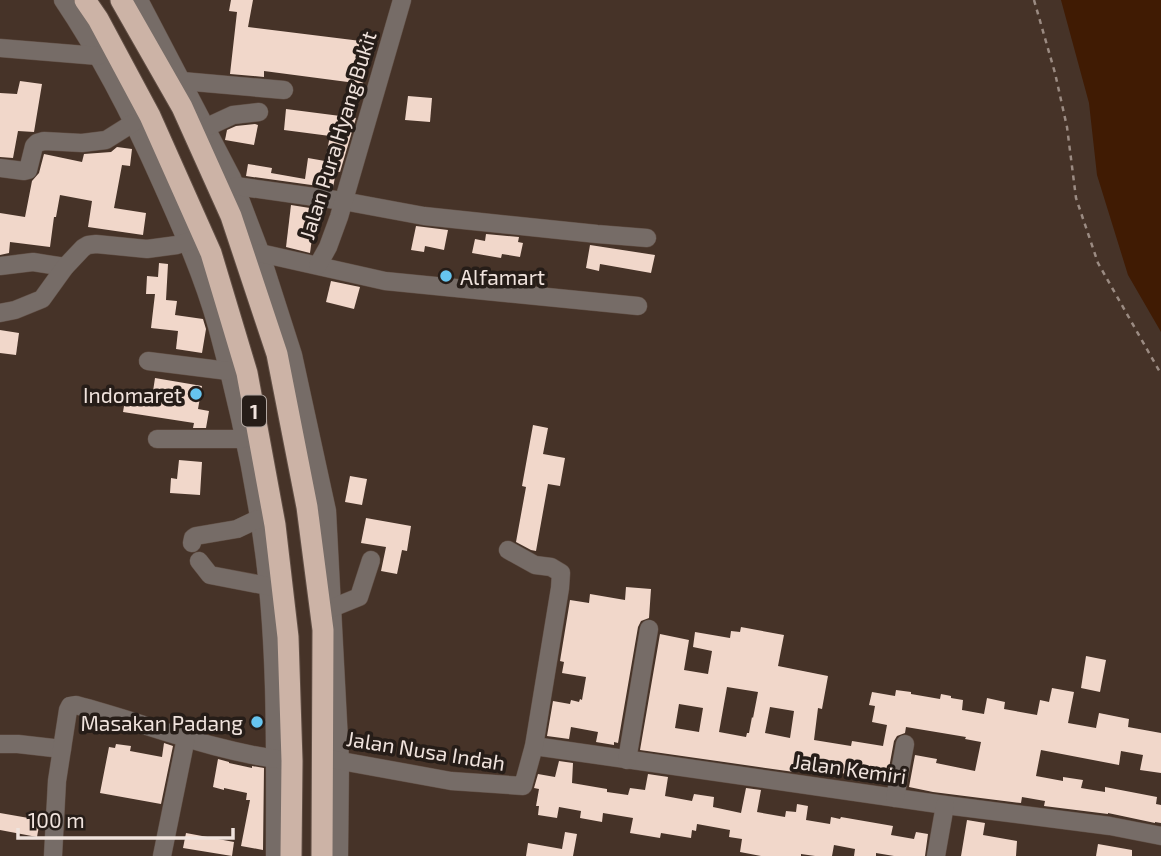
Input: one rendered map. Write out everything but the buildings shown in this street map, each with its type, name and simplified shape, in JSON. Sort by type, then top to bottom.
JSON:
[{"type":"highway","name":"1","points":[[85,0],[150,116],[196,240],[211,253],[247,373],[275,525],[275,588],[288,638],[284,760],[291,856]]},
{"type":"highway","name":"1","points":[[121,0],[182,107],[231,216],[277,354],[307,507],[323,631],[331,759],[322,856]]},
{"type":"street","points":[[63,0],[98,56],[196,240],[250,466],[258,519],[275,588],[209,575],[199,561]]},
{"type":"street","points":[[139,0],[236,186],[293,355],[327,511],[332,608],[331,759],[339,856]]},
{"type":"street","name":"Jalan Pura Hyang Bukit","points":[[260,253],[318,265],[328,247],[343,201],[402,0]]},
{"type":"street","points":[[0,48],[98,56]]},
{"type":"street","points":[[182,81],[284,90]]},
{"type":"street","points":[[207,127],[233,115],[258,112]]},
{"type":"street","points":[[0,168],[28,170],[37,143],[106,140],[133,123]]},
{"type":"street","points":[[236,186],[455,220],[647,238]]},
{"type":"street","points":[[0,313],[16,310],[42,299],[65,267],[88,245],[147,249],[196,240]]},
{"type":"street","points":[[0,266],[33,262],[65,267]]},
{"type":"street","points":[[318,265],[385,281],[638,306]]},
{"type":"street","points":[[148,361],[228,371]]},
{"type":"street","points":[[157,439],[243,439]]},
{"type":"street","points":[[192,543],[196,536],[237,528],[258,519]]},
{"type":"street","points":[[508,550],[535,565],[551,567],[561,573],[534,746]]},
{"type":"street","points":[[332,608],[361,594],[371,560]]},
{"type":"street","points":[[626,760],[649,629]]},
{"type":"street","points":[[53,856],[57,781],[69,708],[76,705],[209,745],[284,760],[275,856]]},
{"type":"street","points":[[162,856],[186,737]]},
{"type":"street","points":[[0,744],[62,749]]},
{"type":"street","points":[[895,797],[905,744]]},
{"type":"street","name":"Jalan Nusa Indah","points":[[331,759],[451,781],[523,786],[534,746]]},
{"type":"street","name":"Jalan Kemiri","points":[[534,746],[1110,826],[1161,836]]},
{"type":"street","points":[[936,856],[945,805]]},
{"type":"path","points":[[1034,0],[1067,127],[1080,211],[1098,263],[1161,374]]},
{"type":"shaded area","points":[[1061,0],[1161,0],[1161,332],[1128,275],[1097,175],[1089,103]]},
{"type":"place","name":"Alfamart","points":[[446,276]]},
{"type":"place","name":"Indomaret","points":[[196,394]]},
{"type":"place","name":"Masakan Padang","points":[[257,722]]}]
